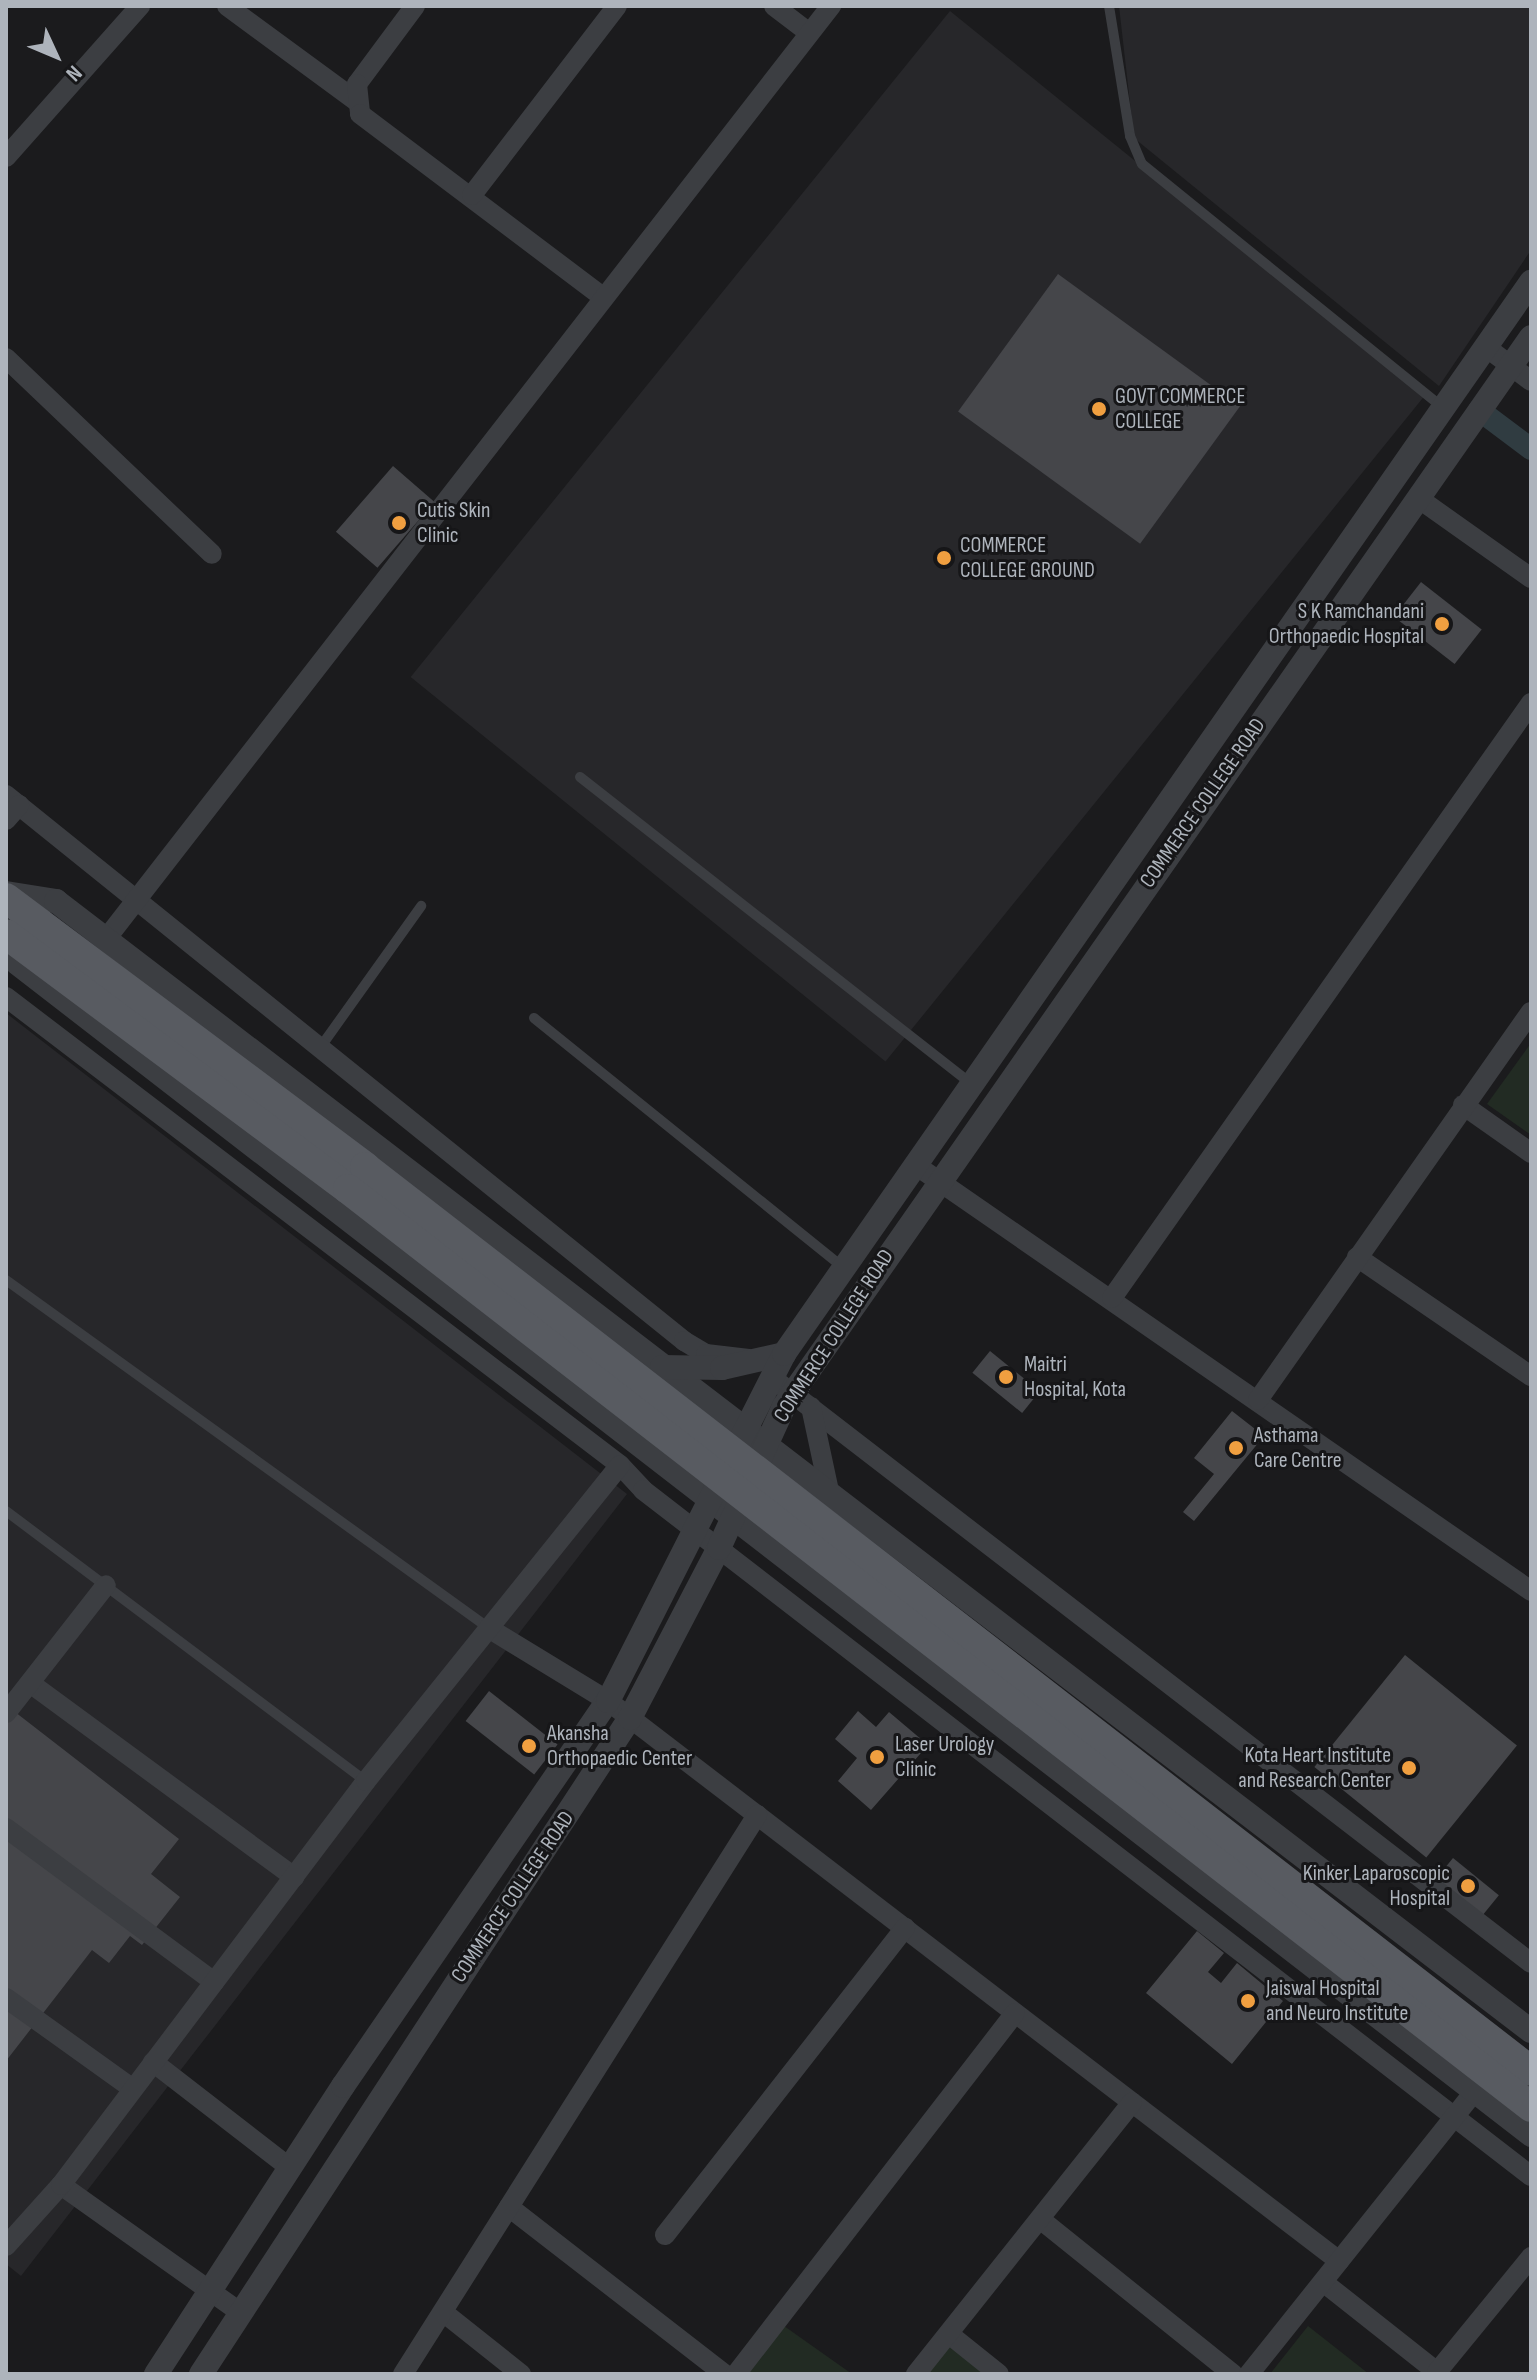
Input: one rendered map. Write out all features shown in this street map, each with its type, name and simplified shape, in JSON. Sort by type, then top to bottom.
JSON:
[{"type":"main road","points":[[6,895],[356,1178],[1531,2107]]},
{"type":"main road","points":[[6,936],[356,1178],[1531,2071]]},
{"type":"street","points":[[6,157],[140,6]]},
{"type":"street","points":[[227,6],[355,100]]},
{"type":"street","points":[[415,6],[357,84],[355,100],[360,114],[472,195],[603,297]]},
{"type":"street","points":[[472,195],[617,6]]},
{"type":"street","points":[[774,6],[808,32]]},
{"type":"street","points":[[109,936],[831,6]]},
{"type":"street","points":[[662,1367],[692,1370],[754,1368],[784,1354],[1531,282]]},
{"type":"street","name":"COMMERCE COLLEGE ROAD","points":[[201,2374],[630,1718],[719,1548],[766,1447],[802,1400],[938,1180],[1531,337]]},
{"type":"street","points":[[1486,347],[1531,381]]},
{"type":"street","points":[[6,358],[212,554]]},
{"type":"street","points":[[1418,498],[1531,578]]},
{"type":"street","points":[[1112,1298],[1531,703]]},
{"type":"street","points":[[10,807],[133,904],[322,1045],[684,1341],[706,1354],[754,1368],[802,1400],[1531,1963]]},
{"type":"street","points":[[6,895],[56,901],[109,936],[662,1367],[1531,2031]]},
{"type":"street","points":[[6,936],[17,963],[1531,2135]]},
{"type":"street","points":[[6,997],[620,1465],[693,1528],[1531,2176]]},
{"type":"street","points":[[1258,1400],[1531,1012]]},
{"type":"street","points":[[1463,1105],[1531,1153]]},
{"type":"street","points":[[917,1166],[1112,1298],[1531,1591]]},
{"type":"street","points":[[1357,1257],[1531,1376]]},
{"type":"street","points":[[156,2374],[290,2168],[608,1701],[693,1528],[746,1431],[754,1368]]},
{"type":"street","points":[[802,1400],[830,1496]]},
{"type":"street","points":[[6,2246],[61,2185],[366,1781],[620,1465]]},
{"type":"street","points":[[778,1593],[797,1564]]},
{"type":"street","points":[[6,1713],[106,1585]]},
{"type":"street","points":[[490,1629],[608,1701],[1339,2261]]},
{"type":"street","points":[[30,1683],[294,1877]]},
{"type":"street","points":[[403,2374],[757,1815]]},
{"type":"street","points":[[6,1828],[214,1982]]},
{"type":"street","points":[[665,2235],[905,1928]]},
{"type":"street","points":[[6,1998],[133,2089]]},
{"type":"street","points":[[736,2374],[1015,2013]]},
{"type":"street","points":[[153,2062],[290,2168]]},
{"type":"street","points":[[1249,2374],[1475,2091]]},
{"type":"street","points":[[916,2374],[1132,2102]]},
{"type":"street","points":[[61,2185],[240,2312]]},
{"type":"street","points":[[509,2207],[724,2374]]},
{"type":"street","points":[[1040,2219],[1233,2374]]},
{"type":"street","points":[[1323,2282],[1437,2373],[1531,2257]]},
{"type":"street","points":[[443,2312],[521,2374]]},
{"type":"street","points":[[949,2334],[999,2374]]},
{"type":"lane","points":[[1109,6],[1130,136],[1142,164],[1442,407]]},
{"type":"lane","points":[[580,777],[973,1085]]},
{"type":"lane","points":[[322,1045],[421,906]]},
{"type":"lane","points":[[534,1018],[845,1268]]},
{"type":"lane","points":[[6,1280],[490,1629]]},
{"type":"lane","points":[[6,1511],[366,1781]]},
{"type":"shaded area","points":[[1119,6],[1531,6],[1531,250],[1439,386],[1134,138]]},
{"type":"shaded area","name":"COMMERCE COLLEGE GROUND","points":[[950,11],[1425,396],[886,1062],[411,677]]},
{"type":"shaded area","points":[[6,1013],[627,1494],[21,2276],[6,2264]]},
{"type":"shaded area","points":[[1531,1043],[1531,1135],[1487,1104]]},
{"type":"shaded area","points":[[777,2321],[852,2374],[745,2374]]},
{"type":"shaded area","points":[[1308,2326],[1369,2374],[1270,2374]]},
{"type":"shaded area","points":[[951,2343],[991,2374],[925,2374]]},
{"type":"building","name":"GOVT COMMERCE COLLEGE","points":[[1058,274],[1240,406],[1140,544],[958,412]]},
{"type":"building","points":[[393,466],[435,502],[377,568],[336,532]]},
{"type":"building","points":[[1421,582],[1482,629],[1455,664],[1394,617]]},
{"type":"building","points":[[990,1351],[1040,1391],[1022,1413],[972,1373]]},
{"type":"building","points":[[1232,1411],[1264,1436],[1194,1521],[1183,1512],[1214,1474],[1194,1458]]},
{"type":"building","points":[[1405,1655],[1517,1746],[1426,1858],[1314,1767]]},
{"type":"building","points":[[489,1691],[558,1745],[534,1775],[466,1721]]},
{"type":"building","points":[[6,1705],[179,1839],[151,1874],[180,1897],[142,1945],[130,1936],[109,1963],[92,1950],[6,2061]]},
{"type":"building","points":[[858,1711],[876,1727],[889,1712],[928,1745],[871,1810],[838,1781],[857,1758],[835,1739]]},
{"type":"building","points":[[1453,1858],[1499,1895],[1481,1917],[1435,1880]]},
{"type":"building","points":[[1197,1931],[1224,1953],[1208,1972],[1221,1983],[1237,1963],[1283,2001],[1232,2064],[1146,1993]]},
{"type":"waterway","points":[[1479,410],[1531,449]]},
{"type":"place","name":"GOVT COMMERCE COLLEGE","points":[[1099,409]]},
{"type":"place","name":"Cutis Skin Clinic","points":[[399,523]]},
{"type":"place","name":"COMMERCE COLLEGE GROUND","points":[[944,558]]},
{"type":"place","name":"S K Ramchandani Orthopaedic Hospital","points":[[1442,624]]},
{"type":"place","name":"Maitri Hospital, Kota","points":[[1006,1377]]},
{"type":"place","name":"Asthama Care Centre","points":[[1236,1448]]},
{"type":"place","name":"Akansha Orthopaedic Center","points":[[529,1746]]},
{"type":"place","name":"Laser Urology Clinic","points":[[877,1757]]},
{"type":"place","name":"Kota Heart Institute and Research Center","points":[[1409,1768]]},
{"type":"place","name":"Kinker Laparoscopic Hospital","points":[[1468,1886]]},
{"type":"place","name":"Jaiswal Hospital and Neuro Institute","points":[[1248,2001]]}]
